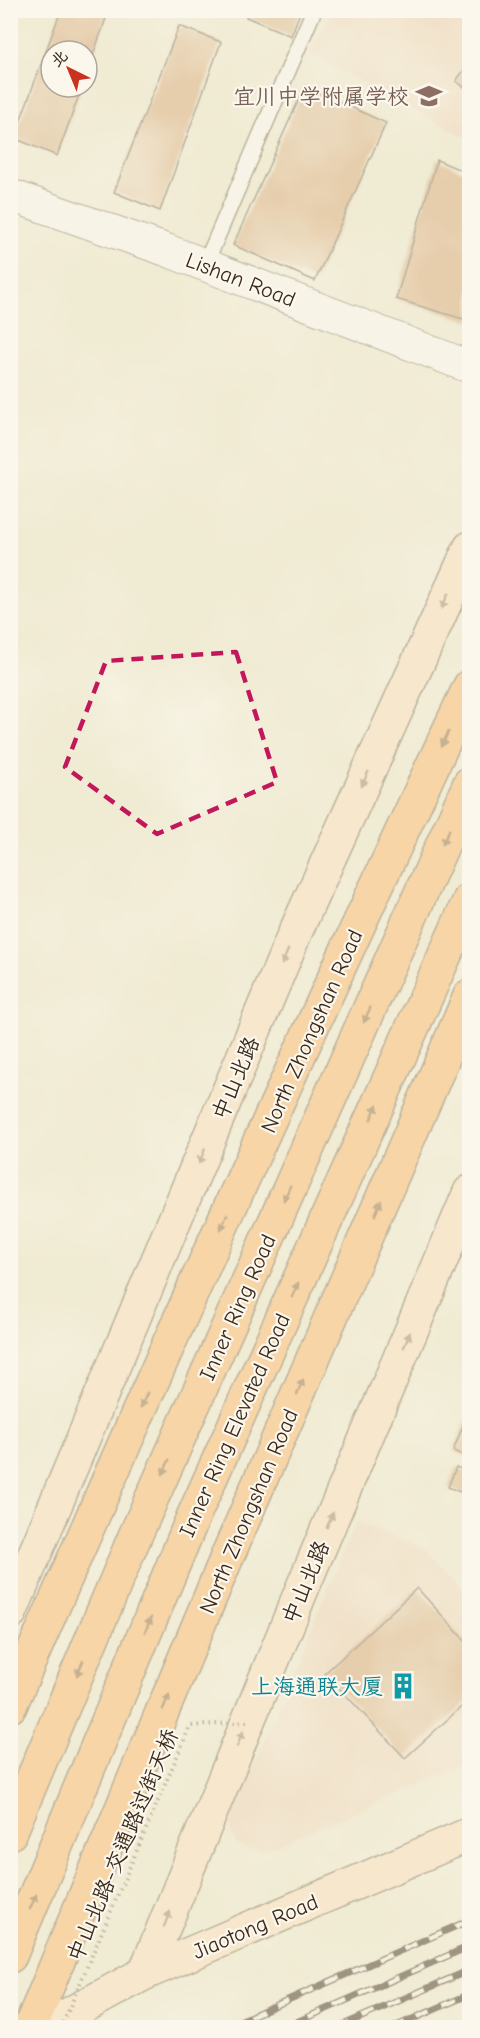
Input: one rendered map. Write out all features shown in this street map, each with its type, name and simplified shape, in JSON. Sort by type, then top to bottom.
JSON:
[{"type":"main road","name":"中山北路","points":[[10,1613],[295,933],[470,548]]},
{"type":"main road","name":"North Zhongshan Road","points":[[10,1706],[97,1504],[384,868],[470,686]]},
{"type":"main road","name":"Inner Ring Road","points":[[10,1833],[135,1536],[470,783]]},
{"type":"main road","name":"Inner Ring Elevated Road","points":[[10,1956],[194,1515],[470,899]]},
{"type":"main road","name":"North Zhongshan Road","points":[[30,2028],[227,1557],[470,996]]},
{"type":"main road","name":"中山北路","points":[[144,1973],[470,1192]]},
{"type":"main road","name":"Jiaotong Road","points":[[44,2028],[144,1973],[470,1834]]},
{"type":"street","name":"Lishan Road","points":[[10,195],[166,250],[470,367]]},
{"type":"lane","points":[[205,266],[314,10]]},
{"type":"path","name":"中山北路-交通路过街天桥","points":[[61,2028],[190,1726],[247,1722]]},
{"type":"highlighted area","points":[[236,652],[277,782],[157,834],[65,767],[106,661]]},
{"type":"shaded area","name":"宜川中学附属学校","points":[[332,11],[469,11],[469,139],[309,54]]},
{"type":"shaded area","points":[[356,1521],[424,1548],[469,1593],[469,1764],[262,1851],[248,1850],[237,1844],[231,1833],[231,1820]]},
{"type":"building","points":[[61,10],[109,10],[99,39],[50,39]]},
{"type":"building","points":[[248,10],[301,10],[291,36],[246,17]]},
{"type":"building","points":[[179,26],[221,42],[160,211],[114,192]]},
{"type":"building","points":[[470,62],[470,91],[456,81]]},
{"type":"building","points":[[39,70],[39,99],[78,99],[57,156],[14,138]]},
{"type":"building","points":[[305,86],[386,123],[315,281],[233,245]]},
{"type":"building","points":[[437,160],[470,174],[470,321],[396,299]]},
{"type":"building","points":[[465,1420],[470,1422],[470,1458],[453,1451]]},
{"type":"building","points":[[456,1467],[470,1472],[470,1496],[448,1487]]},
{"type":"building","name":"上海通联大厦","points":[[417,1588],[470,1646],[470,1699],[405,1758],[325,1673]]},
{"type":"railway","points":[[224,2028],[470,1920]]},
{"type":"railway","points":[[283,2028],[470,1946]]},
{"type":"railway","points":[[336,2028],[470,1970]]},
{"type":"railway","points":[[392,2028],[470,1994]]},
{"type":"place","name":"宜川中学附属学校","points":[[429,96]]},
{"type":"place","name":"上海通联大厦","points":[[403,1686]]}]
